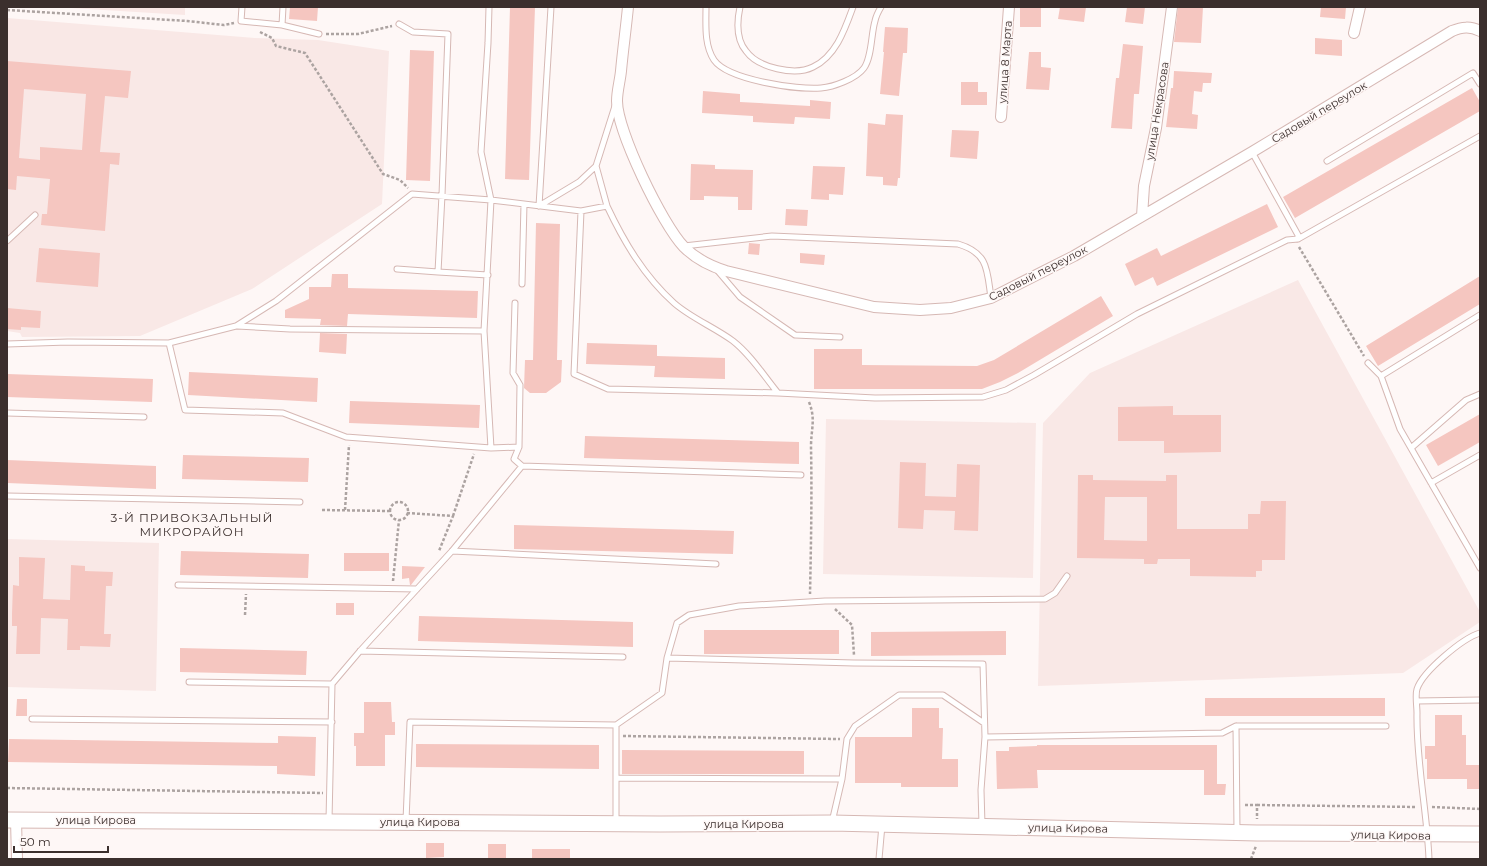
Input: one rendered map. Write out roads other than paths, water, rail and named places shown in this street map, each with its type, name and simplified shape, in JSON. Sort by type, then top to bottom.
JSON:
[{"type":"main road","name":"улица Кирова","points":[[12,820],[660,824],[832,823],[1237,832],[1428,835],[1480,834]]},
{"type":"street","name":"Садовый переулок","points":[[628,7],[617,102],[620,122],[625,138],[655,202],[673,233],[683,246],[704,262],[716,268],[874,307],[920,310],[951,308],[992,298],[1074,256],[1252,152],[1452,31],[1463,27],[1474,28],[1480,31]]},
{"type":"street","name":"улица 8 Марта","points":[[1001,117],[1009,7]]},
{"type":"street","name":"улица Некрасова","points":[[1142,216],[1144,186],[1156,128],[1172,7]]},
{"type":"street","points":[[1354,33],[1360,7]]},
{"type":"street","points":[[12,820],[17,859]]},
{"type":"lane","points":[[242,7],[241,21],[282,25],[319,34]]},
{"type":"lane","points":[[282,25],[283,7]]},
{"type":"lane","points":[[489,7],[481,152],[491,200],[484,330],[491,448]]},
{"type":"lane","points":[[539,206],[551,7]]},
{"type":"lane","points":[[706,7],[708,48],[715,61],[724,69],[743,77],[769,83],[792,87],[821,88],[839,84],[854,77],[864,69],[868,59],[875,20],[880,7]]},
{"type":"lane","points":[[740,7],[738,19],[740,37],[746,51],[760,63],[775,68],[789,70],[802,70],[814,67],[827,57],[844,32],[853,7]]},
{"type":"lane","points":[[399,24],[413,32],[448,34],[438,272]]},
{"type":"lane","points":[[1327,161],[1473,73],[1480,84]]},
{"type":"lane","points":[[539,206],[579,182],[596,166],[617,102]]},
{"type":"lane","points":[[581,211],[574,374],[608,389],[778,393],[807,396],[876,398],[983,397],[1006,390],[1034,375],[1137,314],[1287,240],[1296,239],[1480,136]]},
{"type":"lane","points":[[1252,152],[1298,235],[1296,239]]},
{"type":"lane","points":[[596,166],[607,206],[622,238],[652,279],[675,304],[733,341],[745,351],[778,393]]},
{"type":"lane","points":[[236,326],[276,301],[412,194],[442,195],[581,211],[607,206]]},
{"type":"lane","points":[[522,284],[524,204]]},
{"type":"lane","points":[[7,241],[36,215]]},
{"type":"lane","points":[[683,246],[772,236],[958,244],[968,247],[976,252],[983,260],[992,298]]},
{"type":"lane","points":[[716,268],[740,297],[795,335],[840,337]]},
{"type":"lane","points":[[397,269],[488,274]]},
{"type":"lane","points":[[514,303],[513,373],[520,386],[519,447],[514,459],[522,466],[801,475]]},
{"type":"lane","points":[[1381,376],[1480,315]]},
{"type":"lane","points":[[7,344],[68,342],[169,343],[236,326],[290,329],[484,330]]},
{"type":"lane","points":[[169,343],[185,410],[283,413],[349,438],[491,448],[519,447]]},
{"type":"lane","points":[[1368,363],[1381,376],[1400,429],[1480,568]]},
{"type":"lane","points":[[1411,448],[1466,400],[1480,394]]},
{"type":"lane","points":[[7,413],[144,417]]},
{"type":"lane","points":[[1431,483],[1480,455]]},
{"type":"lane","points":[[329,821],[332,684],[360,651],[452,551],[522,466]]},
{"type":"lane","points":[[7,496],[300,502]]},
{"type":"lane","points":[[452,551],[716,564]]},
{"type":"lane","points":[[406,822],[410,722],[616,725],[662,693],[667,658],[677,623],[689,615],[740,606],[826,601],[1045,599],[1055,593],[1067,576]]},
{"type":"lane","points":[[178,585],[417,588]]},
{"type":"lane","points":[[1429,859],[1417,728],[1417,689],[1431,667],[1472,636],[1480,633]]},
{"type":"lane","points":[[360,651],[623,657]]},
{"type":"lane","points":[[667,658],[854,663],[984,664],[985,737],[981,790],[982,826]]},
{"type":"lane","points":[[189,682],[332,684]]},
{"type":"lane","points":[[832,823],[842,779],[847,740],[855,726],[899,696],[943,695],[984,723]]},
{"type":"lane","points":[[1417,701],[1480,700]]},
{"type":"lane","points":[[32,718],[332,722]]},
{"type":"lane","points":[[616,725],[616,823]]},
{"type":"lane","points":[[985,737],[1222,733],[1236,726],[1386,726]]},
{"type":"lane","points":[[1236,726],[1237,832]]},
{"type":"lane","points":[[616,778],[842,779]]},
{"type":"lane","points":[[879,859],[882,824]]},
{"type":"district","name":"3-Й ПРИВОКЗАЛЬНЫЙ МИКРОРАЙОН","points":[[192,525]]}]
